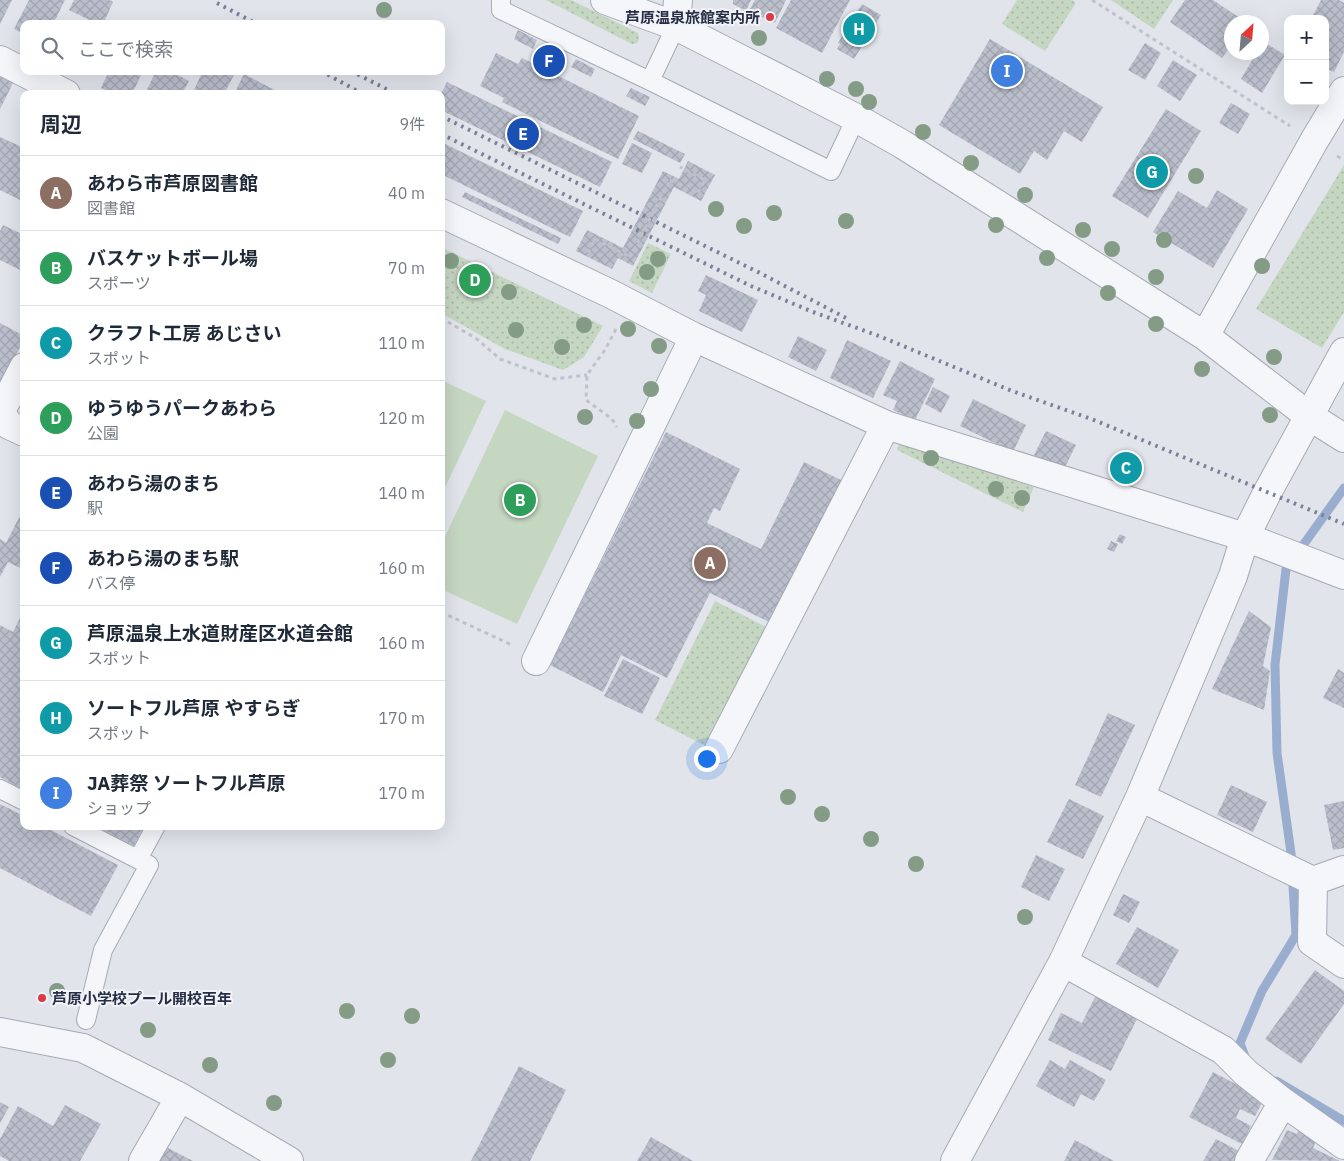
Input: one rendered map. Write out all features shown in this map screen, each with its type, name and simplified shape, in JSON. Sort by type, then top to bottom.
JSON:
[{"type":"street","points":[[676,26],[678,0]]},
{"type":"street","points":[[610,1],[676,26],[856,118],[902,144],[1205,336],[1309,416],[1344,438]]},
{"type":"street","points":[[0,60],[20,70]]},
{"type":"street","points":[[29,75],[58,90]]},
{"type":"street","points":[[1205,336],[1344,91]]},
{"type":"street","points":[[445,215],[694,337],[886,425],[1245,537],[1344,575]]},
{"type":"street","points":[[536,661],[694,337]]},
{"type":"street","points":[[955,1161],[1063,962],[1140,797],[1233,576],[1245,537],[1344,352]]},
{"type":"street","points":[[20,374],[0,411],[9,425],[20,430]]},
{"type":"street","points":[[719,749],[886,425]]},
{"type":"street","points":[[1140,797],[1313,880],[1344,870]]},
{"type":"street","points":[[1313,880],[1312,942],[1344,964]]},
{"type":"street","points":[[1063,962],[1223,1050],[1246,1073],[1344,1145]]},
{"type":"street","points":[[0,1034],[83,1048],[180,1097],[289,1161]]},
{"type":"street","points":[[143,1161],[180,1097]]},
{"type":"street","points":[[1249,1161],[1283,1102]]},
{"type":"lane","points":[[501,0],[501,10],[650,81],[831,171],[856,118]]},
{"type":"lane","points":[[650,81],[676,26]]},
{"type":"lane","points":[[0,789],[20,799]]},
{"type":"lane","points":[[81,830],[149,865],[103,950],[86,1020]]},
{"type":"lane","points":[[138,860],[154,830]]},
{"type":"path","points":[[1092,0],[1314,141]]},
{"type":"path","points":[[588,253],[595,239],[630,257],[670,180],[697,194],[705,180],[680,167]]},
{"type":"path","points":[[445,320],[477,339],[500,359],[555,379],[587,375],[605,350],[628,303]]},
{"type":"green space","points":[[546,0],[571,0],[638,33],[639,40],[637,43],[632,44]]},
{"type":"green space","points":[[1017,0],[1072,0],[1076,3],[1045,51],[1002,24]]},
{"type":"green space","points":[[1111,0],[1173,0],[1154,29]]},
{"type":"green space","points":[[1344,165],[1344,312],[1322,348],[1256,309]]},
{"type":"green space","points":[[648,243],[671,254],[652,293],[629,281]]},
{"type":"green space","points":[[445,249],[603,326],[584,357],[563,370],[505,349],[445,315]]},
{"type":"green space","points":[[445,382],[486,401],[445,488]]},
{"type":"green space","points":[[505,410],[598,456],[517,624],[445,591],[445,537]]},
{"type":"green space","points":[[900,442],[1034,487],[1023,512],[897,450]]},
{"type":"green space","points":[[715,601],[766,627],[706,746],[655,720]]},
{"type":"building","points":[[0,0],[12,0],[0,24]]},
{"type":"building","points":[[29,0],[65,0],[55,20],[20,20],[20,32],[14,29]]},
{"type":"building","points":[[74,0],[109,0],[113,2],[105,20],[90,20],[69,10]]},
{"type":"building","points":[[733,0],[751,0],[746,11],[733,4]]},
{"type":"building","name":"芦原温泉旅館案内所","points":[[755,0],[786,0],[775,23],[749,11]]},
{"type":"building","points":[[791,0],[850,0],[822,53],[776,28]]},
{"type":"building","points":[[1185,0],[1213,0],[1236,15],[1224,15],[1224,55],[1222,58],[1170,22]]},
{"type":"building","points":[[1321,0],[1339,0],[1344,3],[1344,52],[1334,72],[1329,70],[1329,15],[1313,15]]},
{"type":"building","points":[[862,4],[881,15],[854,59],[837,49],[840,44],[838,43]]},
{"type":"building","points":[[518,30],[537,40],[533,49],[514,39]]},
{"type":"building","points":[[990,39],[1103,107],[1082,142],[1064,131],[1047,160],[1034,151],[1020,174],[939,125]]},
{"type":"building","points":[[1145,43],[1161,53],[1145,80],[1128,70]]},
{"type":"building","points":[[1269,45],[1284,54],[1262,93],[1241,79],[1252,60],[1269,60]]},
{"type":"building","points":[[496,53],[518,64],[522,58],[639,116],[618,159],[502,102],[504,98],[480,86]]},
{"type":"building","points":[[576,59],[595,69],[591,77],[571,67]]},
{"type":"building","points":[[1173,60],[1197,75],[1180,101],[1157,86]]},
{"type":"building","points":[[0,75],[14,81],[0,109]]},
{"type":"building","points":[[107,75],[141,75],[134,90],[105,90],[101,88]]},
{"type":"building","points":[[154,75],[178,75],[189,81],[184,90],[147,90]]},
{"type":"building","points":[[201,75],[234,75],[226,90],[194,90]]},
{"type":"building","points":[[244,75],[246,75],[274,90],[236,90]]},
{"type":"building","points":[[447,82],[612,162],[600,187],[445,112],[445,90],[443,90]]},
{"type":"building","points":[[631,88],[650,97],[645,106],[626,96]]},
{"type":"building","points":[[1231,103],[1250,114],[1238,134],[1219,123]]},
{"type":"building","points":[[1166,109],[1201,131],[1148,218],[1112,196]]},
{"type":"building","points":[[638,131],[685,154],[680,163],[633,139]]},
{"type":"building","points":[[0,137],[20,146],[20,200],[0,190]]},
{"type":"building","points":[[632,143],[652,153],[642,173],[622,164]]},
{"type":"building","points":[[445,144],[583,211],[570,237],[445,176]]},
{"type":"building","points":[[688,161],[715,175],[701,201],[674,187],[633,266],[618,258],[612,269],[576,251],[587,230],[623,248],[663,171],[679,179]]},
{"type":"building","points":[[1217,190],[1248,209],[1213,268],[1153,232],[1178,191],[1207,208]]},
{"type":"building","points":[[465,192],[561,238],[558,244],[462,197]]},
{"type":"building","points":[[3,225],[20,233],[20,270],[0,260],[0,231]]},
{"type":"building","points":[[706,275],[758,300],[742,332],[699,311],[706,295],[698,291]]},
{"type":"building","points":[[0,323],[20,334],[20,347],[0,384]]},
{"type":"building","points":[[798,336],[827,350],[816,371],[788,357]]},
{"type":"building","points":[[847,340],[891,361],[873,398],[830,378]]},
{"type":"building","points":[[900,361],[935,379],[915,420],[893,410],[897,401],[883,395]]},
{"type":"building","points":[[933,387],[950,396],[941,413],[925,404]]},
{"type":"building","points":[[973,399],[1026,425],[1013,452],[960,426]]},
{"type":"building","points":[[1046,431],[1076,445],[1064,469],[1034,455]]},
{"type":"building","points":[[666,432],[740,469],[720,511],[714,508],[707,523],[761,549],[804,462],[843,481],[773,624],[710,593],[667,678],[621,655],[603,692],[550,665]]},
{"type":"building","points":[[1118,452],[1143,464],[1134,483],[1109,471]]},
{"type":"building","points":[[20,516],[20,568],[8,562],[0,577],[0,539],[6,543]]},
{"type":"building","points":[[1120,534],[1126,537],[1122,544],[1116,541]]},
{"type":"building","points":[[1111,541],[1118,544],[1114,552],[1107,549]]},
{"type":"building","points":[[1249,611],[1271,627],[1263,666],[1270,671],[1264,710],[1212,689]]},
{"type":"building","points":[[20,618],[20,788],[0,777],[0,625],[13,632]]},
{"type":"building","points":[[623,659],[660,678],[642,714],[604,696]]},
{"type":"building","points":[[1338,669],[1344,673],[1344,708],[1323,698]]},
{"type":"building","points":[[1108,713],[1135,725],[1101,797],[1075,785]]},
{"type":"building","points":[[1231,785],[1267,802],[1253,832],[1217,815]]},
{"type":"building","points":[[1069,799],[1104,816],[1083,859],[1047,842]]},
{"type":"building","points":[[1344,801],[1344,848],[1333,850],[1324,805]]},
{"type":"building","points":[[0,804],[20,814],[20,830],[51,830],[118,865],[91,916],[0,868]]},
{"type":"building","points":[[103,830],[142,830],[134,846]]},
{"type":"building","points":[[1036,855],[1065,869],[1049,901],[1021,887]]},
{"type":"building","points":[[1123,894],[1140,902],[1129,923],[1113,915]]},
{"type":"building","points":[[1137,927],[1179,950],[1158,988],[1116,964]]},
{"type":"building","points":[[1315,970],[1344,991],[1344,1004],[1301,1064],[1265,1039]]},
{"type":"building","points":[[1096,995],[1138,1017],[1111,1071],[1048,1040],[1061,1013],[1082,1023]]},
{"type":"building","points":[[1050,1060],[1065,1069],[1070,1060],[1106,1080],[1094,1101],[1081,1094],[1074,1107],[1036,1086]]},
{"type":"building","points":[[519,1066],[566,1090],[530,1161],[471,1161]]},
{"type":"building","points":[[1213,1072],[1264,1099],[1255,1116],[1240,1109],[1236,1118],[1251,1126],[1242,1144],[1189,1117]]},
{"type":"building","points":[[0,1102],[9,1107],[0,1123]]},
{"type":"building","points":[[65,1105],[101,1124],[80,1161],[9,1161],[0,1156],[0,1139],[18,1106],[53,1126]]},
{"type":"building","points":[[1301,1126],[1319,1134],[1313,1148],[1340,1161],[1272,1160],[1287,1130],[1297,1134]]},
{"type":"building","points":[[651,1137],[693,1161],[637,1161]]},
{"type":"building","points":[[1216,1139],[1241,1152],[1237,1161],[1203,1161]]},
{"type":"building","points":[[1075,1140],[1114,1161],[1064,1161]]},
{"type":"building","points":[[166,1147],[193,1161],[159,1161]]},
{"type":"waterway","points":[[1247,1062],[1240,1043],[1262,991],[1296,935],[1291,853],[1277,753],[1275,665],[1286,569],[1344,488]]},
{"type":"waterway","points":[[1276,1081],[1344,1121]]},
{"type":"railway","points":[[217,3],[249,20]]},
{"type":"railway","points":[[328,75],[356,90]]},
{"type":"railway","points":[[359,75],[388,90]]},
{"type":"railway","points":[[445,118],[762,274],[846,318]]},
{"type":"railway","points":[[445,136],[751,286],[1012,391],[1094,420],[1344,524]]},
{"type":"place","name":"芦原温泉旅館案内所","points":[[770,17]]},
{"type":"place","name":"ソートフル芦原 やすらぎ","points":[[859,29]]},
{"type":"place","name":"あわら湯のまち駅","points":[[549,61]]},
{"type":"place","name":"JA葬祭 ソートフル芦原","points":[[1007,71]]},
{"type":"place","name":"あわら湯のまち","points":[[523,134]]},
{"type":"place","name":"芦原温泉上水道財産区水道会館","points":[[1152,172]]},
{"type":"place","name":"ゆうゆうパークあわら","points":[[475,280]]},
{"type":"place","name":"クラフト工房 あじさい","points":[[1126,468]]},
{"type":"place","name":"バスケットボール場","points":[[520,500]]},
{"type":"place","name":"あわら市芦原図書館","points":[[710,563]]},
{"type":"place","name":"芦原小学校プール開校百年","points":[[42,998]]}]
